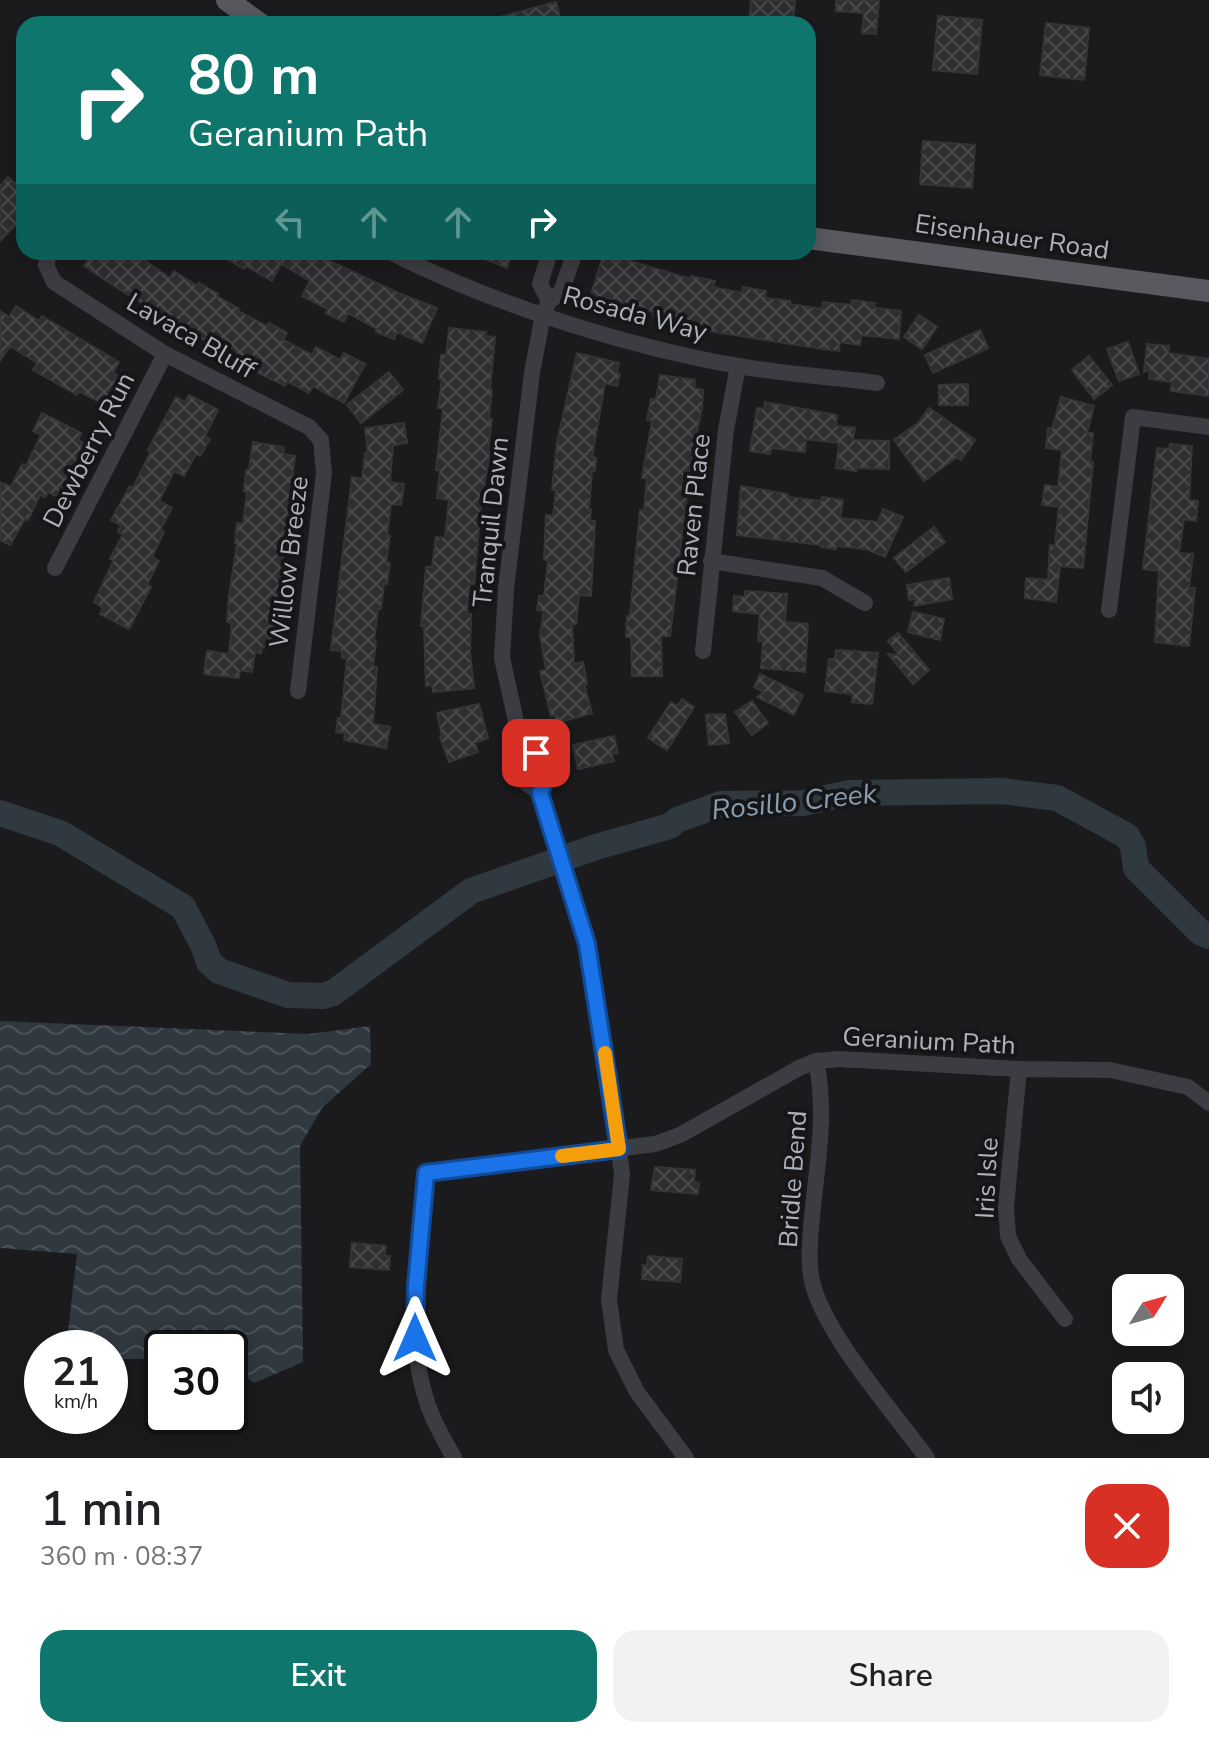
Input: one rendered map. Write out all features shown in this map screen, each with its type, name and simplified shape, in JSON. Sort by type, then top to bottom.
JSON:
[{"type":"main road","points":[[227,0],[249,16]]},
{"type":"main road","name":"Eisenhauer Road","points":[[816,239],[1209,291]]},
{"type":"street","name":"Lavaca Bluff","points":[[48,260],[54,282],[165,354],[309,427],[321,440]]},
{"type":"street","name":"Rosada Way","points":[[409,260],[512,304],[546,308],[653,346],[738,366],[877,383]]},
{"type":"street","name":"Tranquil Dawn","points":[[548,260],[540,284],[546,308],[532,373],[510,558],[502,658],[525,747],[520,774],[527,784],[540,793],[583,929],[622,1175],[609,1299],[616,1350],[637,1392],[686,1458]]},
{"type":"street","name":"Tranquil Dawn","points":[[546,308],[561,292],[572,260]]},
{"type":"street","name":"Dewberry Run","points":[[55,568],[165,354]]},
{"type":"street","name":"Raven Place","points":[[703,651],[726,430],[738,366]]},
{"type":"street","points":[[1109,610],[1133,417],[1209,427]]},
{"type":"street","name":"Willow Breeze","points":[[298,691],[324,473],[321,440]]},
{"type":"street","points":[[711,561],[822,578],[865,603]]},
{"type":"street","name":"Tranquil Dawn","points":[[525,747],[539,756],[545,765],[547,777],[540,793]]},
{"type":"street","name":"Geranium Path","points":[[454,1458],[433,1418],[422,1383],[415,1338],[416,1286],[426,1173],[655,1144],[680,1135],[816,1061],[839,1059],[1019,1069],[1110,1070],[1188,1087],[1208,1101]]},
{"type":"street","name":"Bridle Bend","points":[[816,1061],[823,1105],[809,1246],[813,1285],[826,1317],[846,1349],[927,1458]]},
{"type":"street","name":"Iris Isle","points":[[1019,1069],[1006,1207],[1008,1236],[1019,1259],[1065,1319]]},
{"type":"water","points":[[0,1021],[309,1034],[370,1026],[371,1064],[322,1108],[300,1146],[303,1362],[254,1383],[248,1378],[248,1330],[144,1330],[144,1359],[128,1359],[128,1330],[68,1330],[77,1254],[0,1248]]},
{"type":"building","points":[[751,0],[795,0],[794,16],[750,16]]},
{"type":"building","points":[[836,0],[879,0],[876,34],[862,33],[864,13],[836,11]]},
{"type":"building","points":[[556,2],[560,16],[503,16]]},
{"type":"building","points":[[938,16],[982,20],[977,74],[933,70]]},
{"type":"building","points":[[1046,23],[1089,28],[1084,80],[1040,75]]},
{"type":"building","points":[[923,141],[975,145],[972,188],[920,184]]},
{"type":"building","points":[[8,177],[16,184],[16,224],[0,241],[0,186]]},
{"type":"building","points":[[88,260],[144,260],[170,278],[174,271],[197,286],[199,283],[238,311],[287,333],[283,340],[312,355],[316,347],[340,360],[344,353],[365,364],[344,403],[313,386],[309,393],[287,381],[285,386],[246,367],[229,356],[231,354],[192,336],[84,266]]},
{"type":"building","points":[[229,260],[328,260],[437,308],[422,343],[397,332],[394,339],[376,332],[377,329],[348,313],[344,322],[326,313],[328,309],[302,296],[310,281],[281,264],[272,281],[246,266],[244,269]]},
{"type":"building","points":[[487,260],[510,260],[507,268]]},
{"type":"building","points":[[602,260],[627,260],[690,279],[691,276],[715,281],[713,287],[742,293],[743,287],[766,291],[765,298],[790,301],[790,304],[822,309],[823,302],[851,305],[852,300],[875,303],[874,308],[901,311],[899,339],[861,335],[860,345],[840,342],[839,351],[709,331],[653,316],[654,312],[604,297],[603,301],[590,297]]},
{"type":"building","points":[[16,306],[39,321],[42,316],[119,362],[113,373],[119,376],[105,405],[78,391],[77,395],[33,370],[37,363],[10,346],[0,361],[0,311],[9,317]]},
{"type":"building","points":[[919,315],[937,327],[922,349],[904,337]]},
{"type":"building","points":[[449,328],[486,332],[485,336],[495,337],[490,389],[489,419],[492,419],[474,584],[470,583],[467,614],[471,614],[470,652],[474,688],[433,692],[432,685],[426,686],[424,626],[421,626],[426,567],[432,567],[436,537],[445,538],[449,500],[437,498],[440,470],[436,470],[443,408],[438,408],[441,355],[446,355]]},
{"type":"building","points":[[980,330],[988,348],[933,373],[925,355]]},
{"type":"building","points":[[1128,342],[1139,374],[1119,381],[1107,349]]},
{"type":"building","points":[[1147,344],[1169,346],[1168,353],[1209,359],[1209,396],[1171,391],[1172,382],[1149,379],[1150,370],[1144,372]]},
{"type":"building","points":[[577,353],[619,363],[617,373],[620,374],[617,386],[605,383],[592,457],[596,458],[589,509],[590,521],[595,521],[591,596],[579,595],[576,624],[572,624],[574,664],[583,662],[587,684],[584,684],[592,713],[557,723],[555,715],[551,716],[540,671],[546,670],[540,635],[544,611],[537,610],[539,596],[544,596],[548,560],[544,560],[546,515],[553,516],[556,490],[552,490],[557,442]]},
{"type":"building","points":[[1089,356],[1112,385],[1094,399],[1072,370]]},
{"type":"building","points":[[389,372],[403,390],[361,423],[347,405]]},
{"type":"building","points":[[660,375],[695,380],[694,388],[703,390],[702,408],[692,454],[670,636],[661,636],[662,676],[632,676],[631,637],[626,637],[627,616],[630,616],[640,510],[644,511],[647,478],[642,478],[652,421],[647,420],[651,399],[656,400]]},
{"type":"building","points":[[968,384],[968,405],[939,405],[939,385]]},
{"type":"building","points":[[189,395],[218,410],[205,436],[210,439],[200,456],[196,454],[184,476],[174,471],[159,501],[172,508],[160,530],[164,532],[152,557],[159,561],[147,585],[151,587],[129,629],[100,614],[103,608],[94,602],[123,534],[118,532],[121,525],[111,520],[130,486],[133,488],[151,451],[148,450],[176,397],[185,402]]},
{"type":"building","points":[[1061,397],[1094,406],[1087,433],[1093,433],[1090,462],[1093,462],[1083,568],[1060,566],[1056,602],[1025,598],[1026,578],[1048,580],[1050,545],[1055,546],[1059,507],[1042,505],[1045,485],[1058,487],[1062,450],[1046,448],[1048,428],[1052,429]]},
{"type":"building","points":[[765,402],[837,415],[836,426],[855,428],[853,440],[889,441],[889,469],[856,468],[856,471],[836,468],[839,443],[806,439],[805,452],[771,448],[770,454],[750,451],[757,408],[764,409]]},
{"type":"building","points":[[929,408],[975,440],[961,460],[957,457],[924,481],[894,440],[918,423]]},
{"type":"building","points":[[42,413],[81,433],[78,440],[84,443],[58,497],[48,492],[45,497],[40,495],[28,520],[25,519],[10,545],[0,540],[0,482],[11,487],[22,464],[26,466],[41,435],[33,431]]},
{"type":"building","points":[[404,423],[407,443],[393,445],[390,482],[404,484],[401,505],[391,504],[386,562],[390,563],[381,609],[378,609],[374,641],[373,666],[377,667],[373,724],[390,727],[386,748],[344,740],[345,733],[336,732],[338,718],[341,718],[347,659],[342,658],[342,651],[331,650],[352,477],[362,479],[365,453],[368,454],[365,428]]},
{"type":"building","points":[[253,442],[284,447],[283,454],[295,456],[272,648],[262,647],[261,653],[255,652],[252,672],[240,670],[239,678],[204,674],[207,651],[229,654],[232,623],[227,622],[237,523],[243,524],[246,470],[249,470]]},
{"type":"building","points":[[1170,444],[1192,446],[1189,500],[1198,501],[1196,521],[1184,519],[1179,553],[1193,554],[1189,588],[1195,588],[1189,646],[1155,642],[1159,571],[1143,569],[1157,448],[1169,449]]},
{"type":"building","points":[[741,486],[788,494],[788,497],[843,500],[840,518],[878,522],[883,509],[903,517],[885,557],[866,549],[836,546],[836,549],[737,535]]},
{"type":"building","points":[[934,527],[945,542],[906,572],[894,558]]},
{"type":"building","points":[[949,578],[952,599],[914,606],[916,599],[909,600],[907,585]]},
{"type":"building","points":[[745,591],[787,594],[785,622],[808,624],[805,672],[761,668],[763,641],[758,641],[760,614],[733,611],[734,596],[745,597]]},
{"type":"building","points":[[913,612],[944,619],[940,640],[908,632]]},
{"type":"building","points":[[898,633],[929,670],[913,684],[888,654],[899,655],[888,641]]},
{"type":"building","points":[[836,650],[878,653],[872,704],[852,702],[853,694],[825,691],[829,659],[835,659]]},
{"type":"building","points":[[760,674],[803,695],[794,715],[757,697],[764,692],[754,687]]},
{"type":"building","points":[[682,699],[694,707],[667,750],[648,738],[671,702],[678,706]]},
{"type":"building","points":[[752,701],[768,723],[752,735],[735,712]]},
{"type":"building","points":[[479,704],[488,738],[475,743],[478,752],[449,762],[440,737],[437,713]]},
{"type":"building","points":[[725,714],[729,743],[709,745],[706,715]]},
{"type":"building","points":[[614,736],[618,753],[612,754],[614,761],[578,769],[573,745]]},
{"type":"building","points":[[655,1167],[695,1170],[694,1182],[699,1183],[698,1194],[651,1190]]},
{"type":"building","points":[[352,1243],[386,1246],[385,1256],[390,1256],[389,1270],[350,1267]]},
{"type":"building","points":[[648,1256],[682,1259],[680,1282],[642,1279],[643,1265],[647,1266]]},
{"type":"waterway","name":"Rosillo Creek","points":[[0,813],[60,833],[183,907],[209,962],[219,971],[288,995],[323,996],[333,993],[471,891],[596,847],[670,826],[677,820],[721,804],[803,803],[850,793],[1002,791],[1057,798],[1127,836],[1133,846],[1136,868],[1200,932],[1209,936]]},
{"type":"slow traffic","points":[[562,1156],[619,1149],[605,1053]]},
{"type":"route","points":[[415,1338],[416,1286],[426,1173],[619,1149],[587,944],[540,793],[547,771],[536,753]]}]
